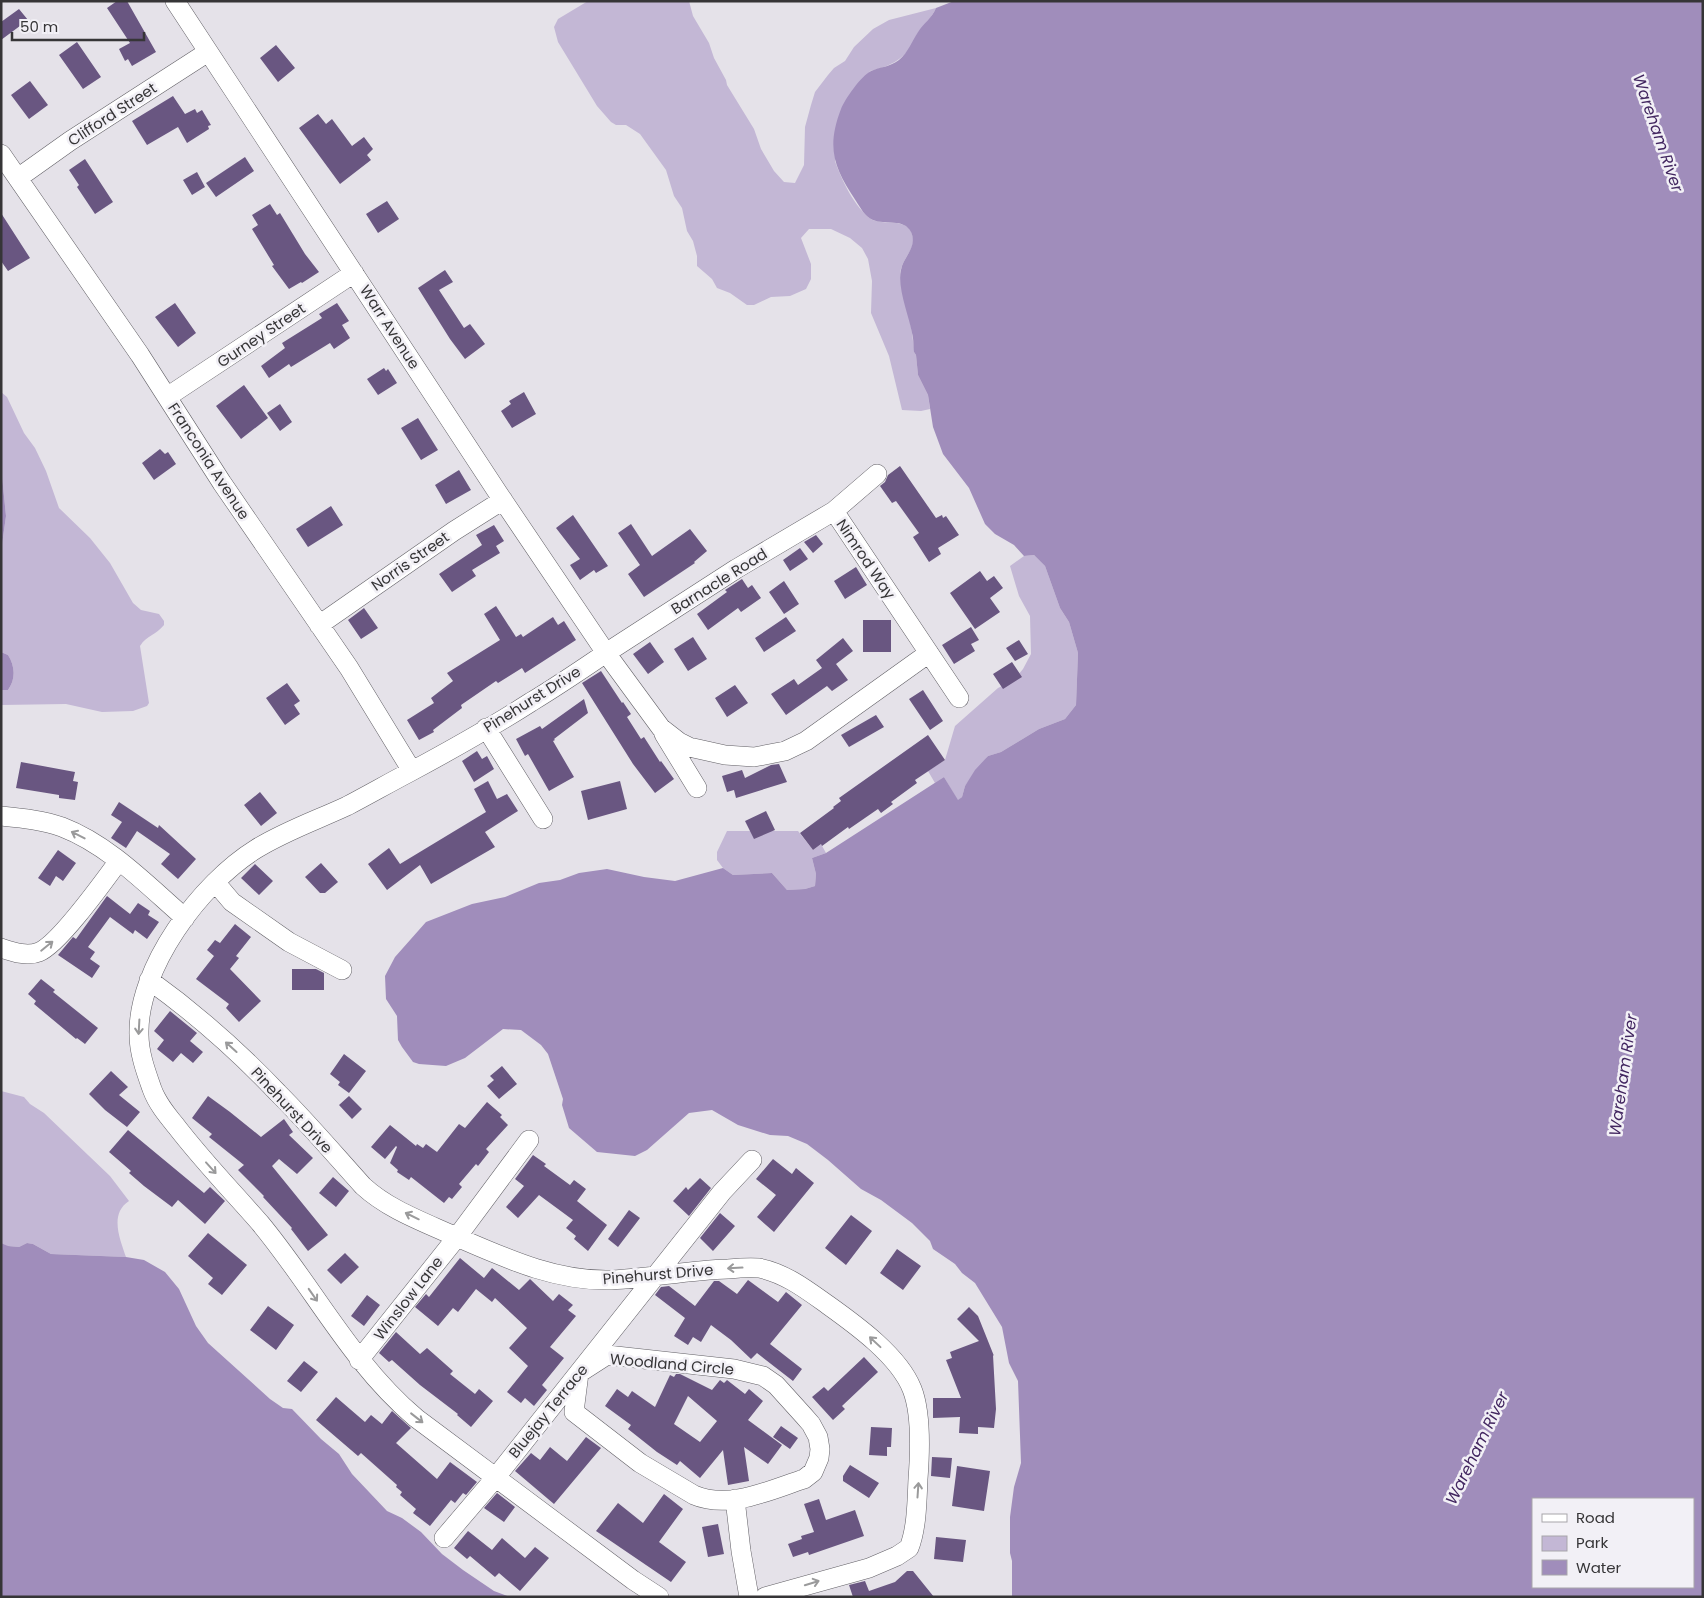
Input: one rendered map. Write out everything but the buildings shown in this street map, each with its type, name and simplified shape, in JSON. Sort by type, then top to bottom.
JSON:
[{"type":"street","name":"Warr Avenue","points":[[175,1],[503,500],[606,653]]},
{"type":"street","name":"Clifford Street","points":[[18,178],[208,52]]},
{"type":"street","name":"Franconia Avenue","points":[[1,154],[140,355],[222,483],[349,668],[412,771]]},
{"type":"street","name":"Gurney Street","points":[[167,397],[354,273]]},
{"type":"street","name":"Nimrod Way","points":[[877,474],[834,511],[959,698]]},
{"type":"street","name":"Norris Street","points":[[319,625],[439,541],[503,500]]},
{"type":"street","name":"Barnacle Road","points":[[606,653],[736,569],[834,511]]},
{"type":"street","points":[[606,653],[661,728],[697,788]]},
{"type":"street","name":"Pinehurst Drive","points":[[606,653],[530,703],[412,771],[347,806],[264,844],[240,860],[215,882],[185,918],[161,955],[149,980],[141,1006],[139,1040],[143,1060],[155,1096],[166,1113],[190,1145],[279,1248],[381,1386],[401,1405],[633,1580],[659,1597]]},
{"type":"street","points":[[661,728],[689,747],[726,755],[754,757],[780,752],[806,740],[929,653]]},
{"type":"street","points":[[486,728],[543,819]]},
{"type":"street","points":[[1,816],[59,826],[82,837],[118,862],[185,918]]},
{"type":"street","points":[[1,948],[27,954],[40,952],[61,934],[118,862]]},
{"type":"street","points":[[215,882],[232,902],[289,942],[342,970]]},
{"type":"street","name":"Pinehurst Drive","points":[[149,980],[174,998],[255,1069],[291,1106],[353,1176],[374,1196],[421,1221],[503,1257],[557,1275],[585,1279],[610,1280],[658,1274],[759,1268],[782,1276],[806,1290],[864,1332],[898,1367],[912,1388],[918,1421],[919,1474],[917,1503],[909,1548],[897,1556],[869,1568],[765,1597]]},
{"type":"street","name":"Winslow Lane","points":[[360,1360],[457,1237],[529,1140]]},
{"type":"street","name":"Bluejay Terrace","points":[[444,1538],[496,1477],[722,1192],[752,1160]]},
{"type":"street","name":"Woodland Circle","points":[[607,1355],[734,1369],[764,1376],[776,1385],[816,1432],[820,1449],[819,1458],[813,1472],[804,1479],[759,1494],[735,1499],[713,1501],[694,1495],[640,1463],[574,1412],[579,1373],[607,1355]]},
{"type":"street","points":[[735,1499],[749,1597]]},
{"type":"green space","points":[[588,1],[689,1],[693,16],[709,43],[727,85],[754,129],[761,149],[774,171],[784,182],[795,183],[804,165],[805,127],[811,105],[815,92],[828,75],[834,68],[845,61],[854,47],[873,29],[889,20],[936,8],[904,55],[888,65],[870,71],[835,161],[849,193],[865,214],[876,221],[905,225],[912,234],[913,244],[900,274],[905,292],[918,375],[928,395],[930,409],[921,411],[902,410],[889,356],[871,313],[872,281],[868,259],[862,248],[850,238],[831,229],[809,229],[801,238],[811,264],[811,279],[806,289],[790,296],[771,297],[754,305],[747,305],[730,293],[717,288],[712,279],[697,266],[697,256],[693,241],[687,231],[682,208],[674,196],[666,170],[640,134],[626,125],[616,125],[611,122],[597,106],[558,42],[554,27],[558,19]]},
{"type":"green space","points":[[1,392],[7,397],[24,433],[35,448],[46,471],[59,508],[90,538],[110,563],[133,603],[141,610],[159,614],[164,621],[164,625],[140,646],[149,703],[147,706],[133,711],[102,712],[66,704],[1,705],[1,690],[8,690],[11,686],[14,672],[8,655],[1,652],[1,552],[6,516],[1,466]]},
{"type":"green space","points":[[1034,555],[1045,566],[1060,608],[1069,622],[1078,653],[1076,705],[1065,719],[1039,729],[1001,752],[988,756],[965,786],[962,797],[958,801],[944,777],[935,783],[928,771],[945,760],[955,726],[998,688],[1014,680],[1023,669],[1031,654],[1030,616],[1019,596],[1010,566],[1024,556]]},
{"type":"green space","points":[[727,831],[798,831],[813,850],[821,844],[826,853],[812,858],[816,874],[815,886],[805,889],[787,890],[772,873],[733,875],[723,868],[717,860],[717,852]]},
{"type":"green space","points":[[1,1091],[24,1097],[30,1104],[44,1113],[110,1176],[129,1201],[123,1206],[118,1220],[119,1235],[126,1257],[51,1254],[33,1244],[27,1243],[19,1247],[7,1246],[1,1243]]},
{"type":"water","name":"Wareham River","points":[[954,1],[1703,1],[1703,1597],[1012,1597],[1010,1517],[1014,1487],[1021,1463],[1018,1381],[1009,1363],[1002,1327],[975,1283],[962,1273],[955,1264],[933,1249],[930,1241],[912,1223],[881,1200],[861,1189],[807,1144],[788,1136],[770,1135],[738,1125],[712,1110],[689,1113],[647,1150],[635,1156],[597,1152],[569,1128],[562,1105],[563,1099],[548,1054],[541,1045],[521,1030],[503,1029],[465,1058],[446,1066],[413,1062],[398,1040],[397,1016],[386,999],[385,976],[395,957],[426,922],[472,904],[505,897],[539,883],[560,880],[579,873],[607,869],[675,881],[723,868],[733,875],[772,873],[787,890],[805,889],[815,886],[816,874],[812,858],[826,853],[944,777],[958,800],[962,797],[965,786],[975,770],[988,756],[1001,752],[1039,729],[1065,719],[1076,705],[1078,653],[1069,622],[1060,608],[1045,566],[1034,555],[1024,556],[1014,545],[995,534],[985,524],[969,488],[943,454],[933,427],[928,395],[918,375],[913,336],[900,277],[902,265],[913,242],[911,232],[899,223],[878,221],[868,217],[848,189],[835,157],[833,147],[836,123],[841,109],[850,94],[858,83],[871,71],[899,60],[936,8]]},
{"type":"water","points":[[1,466],[6,516],[1,552]]},
{"type":"water","points":[[1,652],[8,655],[13,668],[11,686],[8,690],[1,690]]},
{"type":"water","points":[[1,1243],[19,1247],[27,1243],[33,1244],[51,1254],[126,1257],[144,1260],[165,1272],[179,1289],[196,1326],[208,1343],[270,1399],[283,1408],[292,1409],[321,1439],[339,1454],[352,1474],[387,1511],[402,1518],[421,1532],[442,1554],[463,1570],[494,1591],[510,1597],[1,1597]]}]
